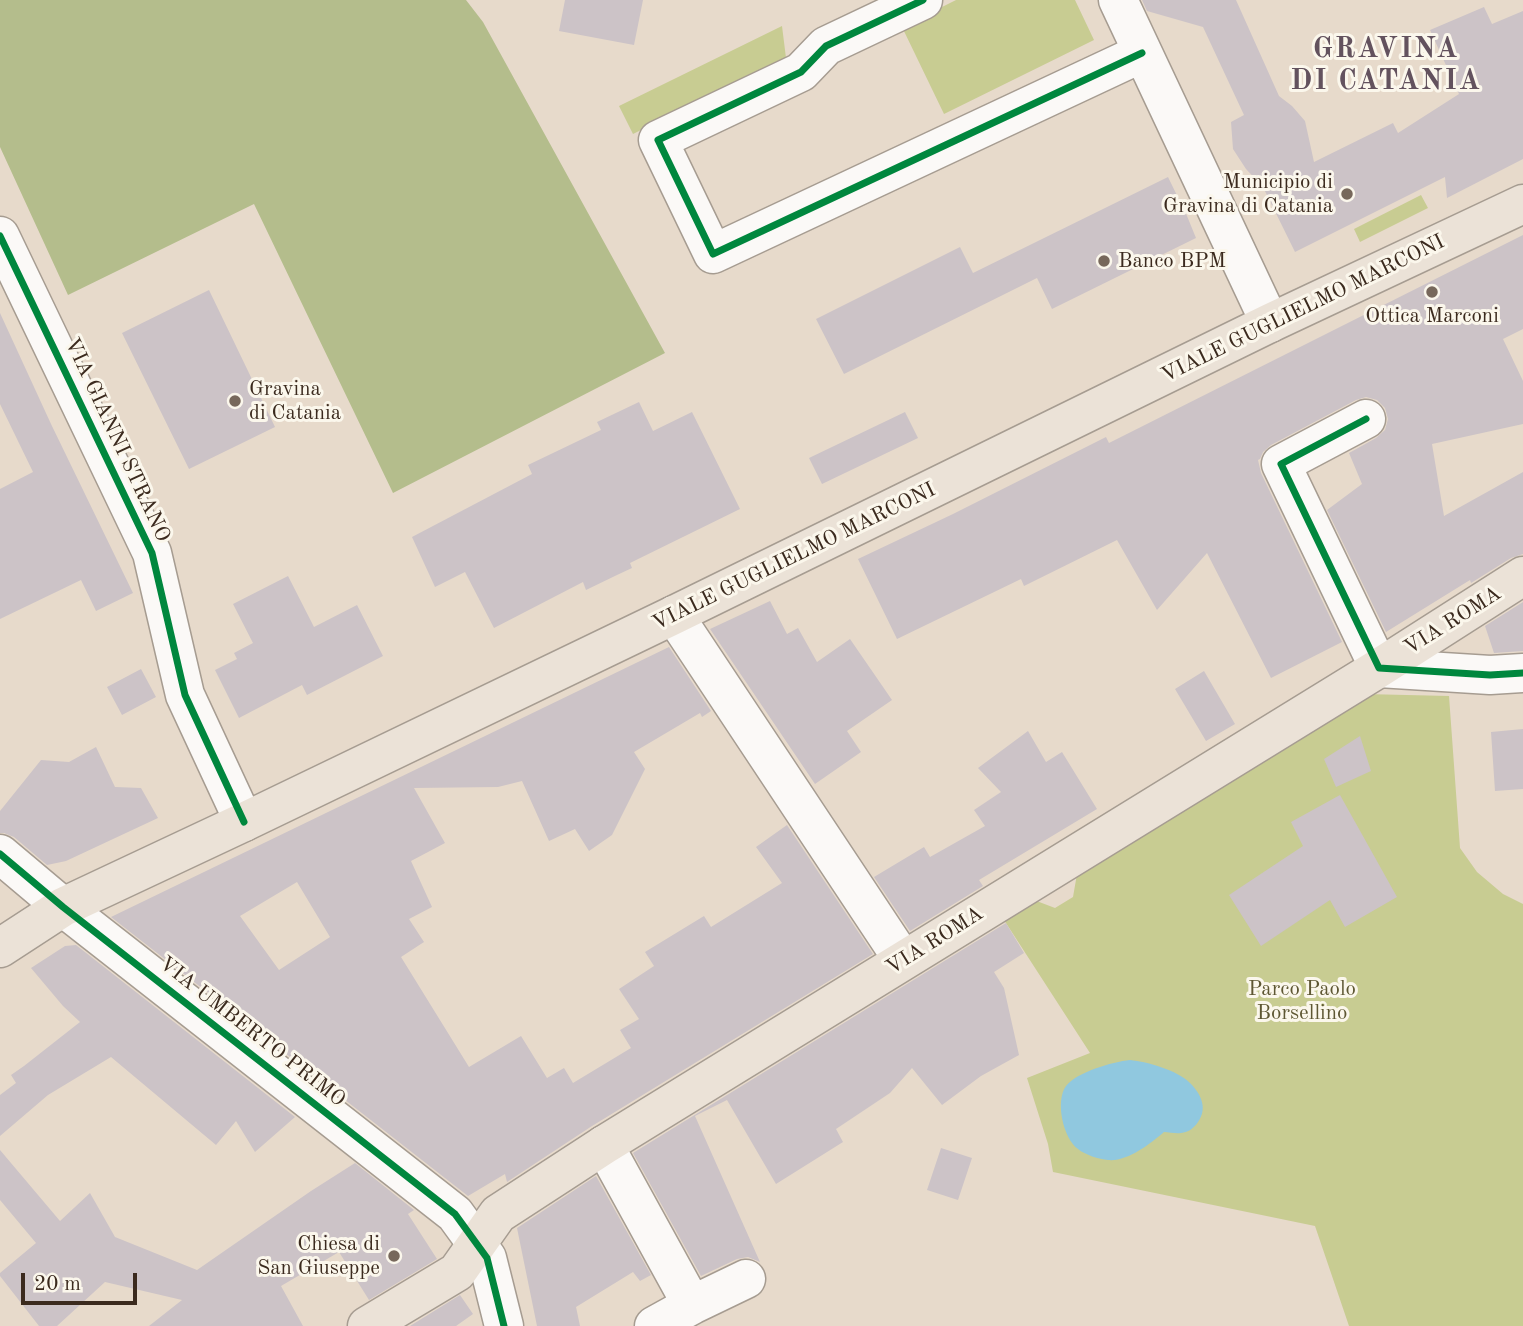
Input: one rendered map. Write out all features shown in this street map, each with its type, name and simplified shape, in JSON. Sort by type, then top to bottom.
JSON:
[{"type":"main road","name":"VIALE GUGLIELMO MARCONI","points":[[0,948],[63,907],[674,615],[1270,323],[1523,204]]},
{"type":"main road","name":"VIA ROMA","points":[[367,1326],[457,1272],[498,1214],[604,1145],[1378,668],[1434,653],[1523,576]]},
{"type":"street","points":[[923,0],[826,46],[801,72],[658,139],[713,254],[1142,53]]},
{"type":"street","points":[[1118,0],[1270,323]]},
{"type":"street","name":"VIA GIANNI STRANO","points":[[0,236],[152,553],[186,695],[244,822]]},
{"type":"street","points":[[1366,419],[1281,464],[1378,668]]},
{"type":"street","points":[[674,615],[904,960]]},
{"type":"street","points":[[1434,653],[1490,675],[1523,673]]},
{"type":"street","name":"VIA UMBERTO PRIMO","points":[[0,854],[63,907],[455,1214],[487,1258],[504,1326]]},
{"type":"street","points":[[604,1145],[692,1305]]},
{"type":"street","points":[[654,1326],[746,1279]]},
{"type":"green space","points":[[0,0],[466,0],[483,22],[665,353],[393,493],[254,204],[68,295],[0,147]]},
{"type":"green space","points":[[956,0],[1075,0],[1094,40],[944,114],[902,27]]},
{"type":"green space","points":[[782,26],[786,58],[633,134],[619,106]]},
{"type":"green space","points":[[1421,195],[1428,208],[1360,242],[1354,229]]},
{"type":"green space","name":"Parco Paolo Borsellino","points":[[1364,694],[1449,696],[1460,848],[1477,872],[1503,894],[1523,904],[1523,1326],[1349,1326],[1315,1226],[1053,1172],[1048,1144],[1027,1078],[1090,1053],[1004,920],[1034,900],[1055,908],[1073,897],[1077,874]]},
{"type":"water","points":[[1130,1060],[1162,1067],[1184,1078],[1200,1096],[1203,1106],[1201,1117],[1189,1131],[1164,1132],[1145,1147],[1123,1158],[1108,1160],[1084,1153],[1068,1137],[1062,1119],[1061,1101],[1066,1086],[1086,1072]]},
{"type":"building","points":[[565,0],[643,0],[634,45],[559,31]]},
{"type":"building","points":[[1142,0],[1236,0],[1279,96],[1305,121],[1314,162],[1393,123],[1398,133],[1459,94],[1430,30],[1484,7],[1492,24],[1523,11],[1523,159],[1447,198],[1445,177],[1295,252],[1263,187],[1246,169],[1233,149],[1231,122],[1244,115],[1203,27],[1147,11]]},
{"type":"building","points":[[1168,177],[1196,238],[1052,309],[1037,278],[844,374],[816,319],[960,247],[973,273]]},
{"type":"building","points":[[1523,235],[1523,329],[1503,339],[1523,381],[1523,424],[1432,444],[1444,516],[1523,472],[1523,554],[1511,558],[1471,583],[1470,580],[1386,632],[1327,510],[1362,484],[1349,453],[1385,430],[1388,419],[1385,408],[1377,400],[1366,397],[1271,445],[1258,460],[1261,473],[1342,642],[1271,678],[1207,553],[1157,610],[1117,540],[1024,586],[1021,579],[897,639],[858,559],[1106,437],[1109,443]]},
{"type":"building","points":[[209,290],[275,427],[189,469],[122,333]]},
{"type":"building","points":[[0,313],[133,593],[96,611],[81,580],[0,619],[0,489],[33,472],[0,404]]},
{"type":"building","points":[[639,402],[653,431],[692,412],[740,509],[630,563],[632,568],[586,590],[583,582],[494,628],[465,572],[435,587],[412,537],[532,474],[528,465],[601,430],[597,422]]},
{"type":"building","points":[[905,412],[918,438],[822,484],[809,458]]},
{"type":"building","points":[[288,576],[314,627],[357,605],[383,656],[307,695],[302,685],[239,718],[215,670],[237,659],[234,653],[253,643],[233,604]]},
{"type":"building","points":[[770,601],[787,634],[798,628],[817,662],[850,639],[892,700],[847,731],[861,752],[815,784],[710,629]]},
{"type":"building","points":[[1523,602],[1523,651],[1494,653],[1485,626]]},
{"type":"building","points":[[669,647],[711,711],[702,717],[700,713],[634,752],[645,769],[612,835],[589,851],[575,829],[549,841],[522,781],[498,787],[414,788],[445,843],[411,861],[432,907],[409,919],[424,942],[401,957],[469,1067],[521,1036],[547,1078],[564,1068],[573,1083],[631,1048],[620,1030],[639,1019],[619,989],[654,966],[645,952],[704,916],[711,927],[782,883],[756,847],[787,825],[873,954],[592,1126],[507,1182],[505,1174],[468,1196],[111,917]],"holes":[[[297,882],[330,937],[279,970],[240,916]]]},
{"type":"building","points":[[141,669],[156,697],[122,715],[107,687]]},
{"type":"building","points":[[1204,671],[1235,724],[1206,741],[1175,689]]},
{"type":"building","points":[[1523,729],[1523,789],[1495,791],[1491,732]]},
{"type":"building","points":[[1028,731],[1046,762],[1062,752],[1097,809],[979,880],[983,886],[910,931],[874,877],[924,847],[930,857],[985,826],[974,810],[1001,792],[978,768]]},
{"type":"building","points":[[1360,736],[1371,771],[1336,787],[1324,759]]},
{"type":"building","points":[[96,747],[115,787],[141,788],[158,818],[66,861],[47,865],[14,837],[0,833],[0,811],[41,760],[69,762]]},
{"type":"building","points":[[1340,795],[1397,897],[1345,927],[1330,900],[1261,946],[1229,895],[1303,846],[1291,822]]},
{"type":"building","points":[[1006,923],[1024,953],[994,972],[1004,988],[1019,1055],[981,1076],[942,1105],[912,1068],[890,1093],[836,1129],[843,1142],[776,1184],[727,1100],[695,1116],[760,1262],[748,1257],[737,1259],[701,1276],[633,1153]]},
{"type":"building","points":[[76,945],[295,1117],[255,1152],[236,1121],[216,1145],[111,1057],[48,1095],[0,1136],[0,1095],[16,1083],[11,1075],[80,1022],[31,968],[65,946]]},
{"type":"building","points":[[941,1148],[972,1158],[958,1200],[927,1190]]},
{"type":"building","points":[[0,1150],[60,1221],[90,1193],[115,1237],[197,1270],[355,1163],[414,1210],[408,1214],[437,1259],[369,1300],[339,1252],[281,1286],[303,1326],[149,1326],[182,1300],[105,1282],[57,1326],[39,1326],[0,1276],[0,1273],[36,1243],[0,1200]]},
{"type":"building","points":[[596,1176],[651,1275],[640,1281],[633,1272],[576,1307],[580,1326],[537,1326],[517,1228]]},
{"type":"building","points":[[460,1295],[473,1314],[456,1326],[410,1326]]},
{"type":"cycle path","points":[[923,0],[826,46],[801,72],[658,140],[713,254],[1142,53]]},
{"type":"cycle path","points":[[0,236],[152,553],[185,695],[244,822]]},
{"type":"cycle path","points":[[1366,419],[1281,464],[1379,668],[1490,675],[1523,673]]},
{"type":"cycle path","points":[[0,854],[63,907],[455,1214],[487,1258],[504,1326]]},
{"type":"place","name":"Municipio di Gravina di Catania","points":[[1347,194]]},
{"type":"place","name":"Banco BPM","points":[[1104,261]]},
{"type":"place","name":"Ottica Marconi","points":[[1432,292]]},
{"type":"place","name":"Gravina di Catania","points":[[235,401]]},
{"type":"place","name":"Chiesa di San Giuseppe","points":[[394,1256]]},
{"type":"district","name":"GRAVINA DI CATANIA","points":[[1386,66]]}]
